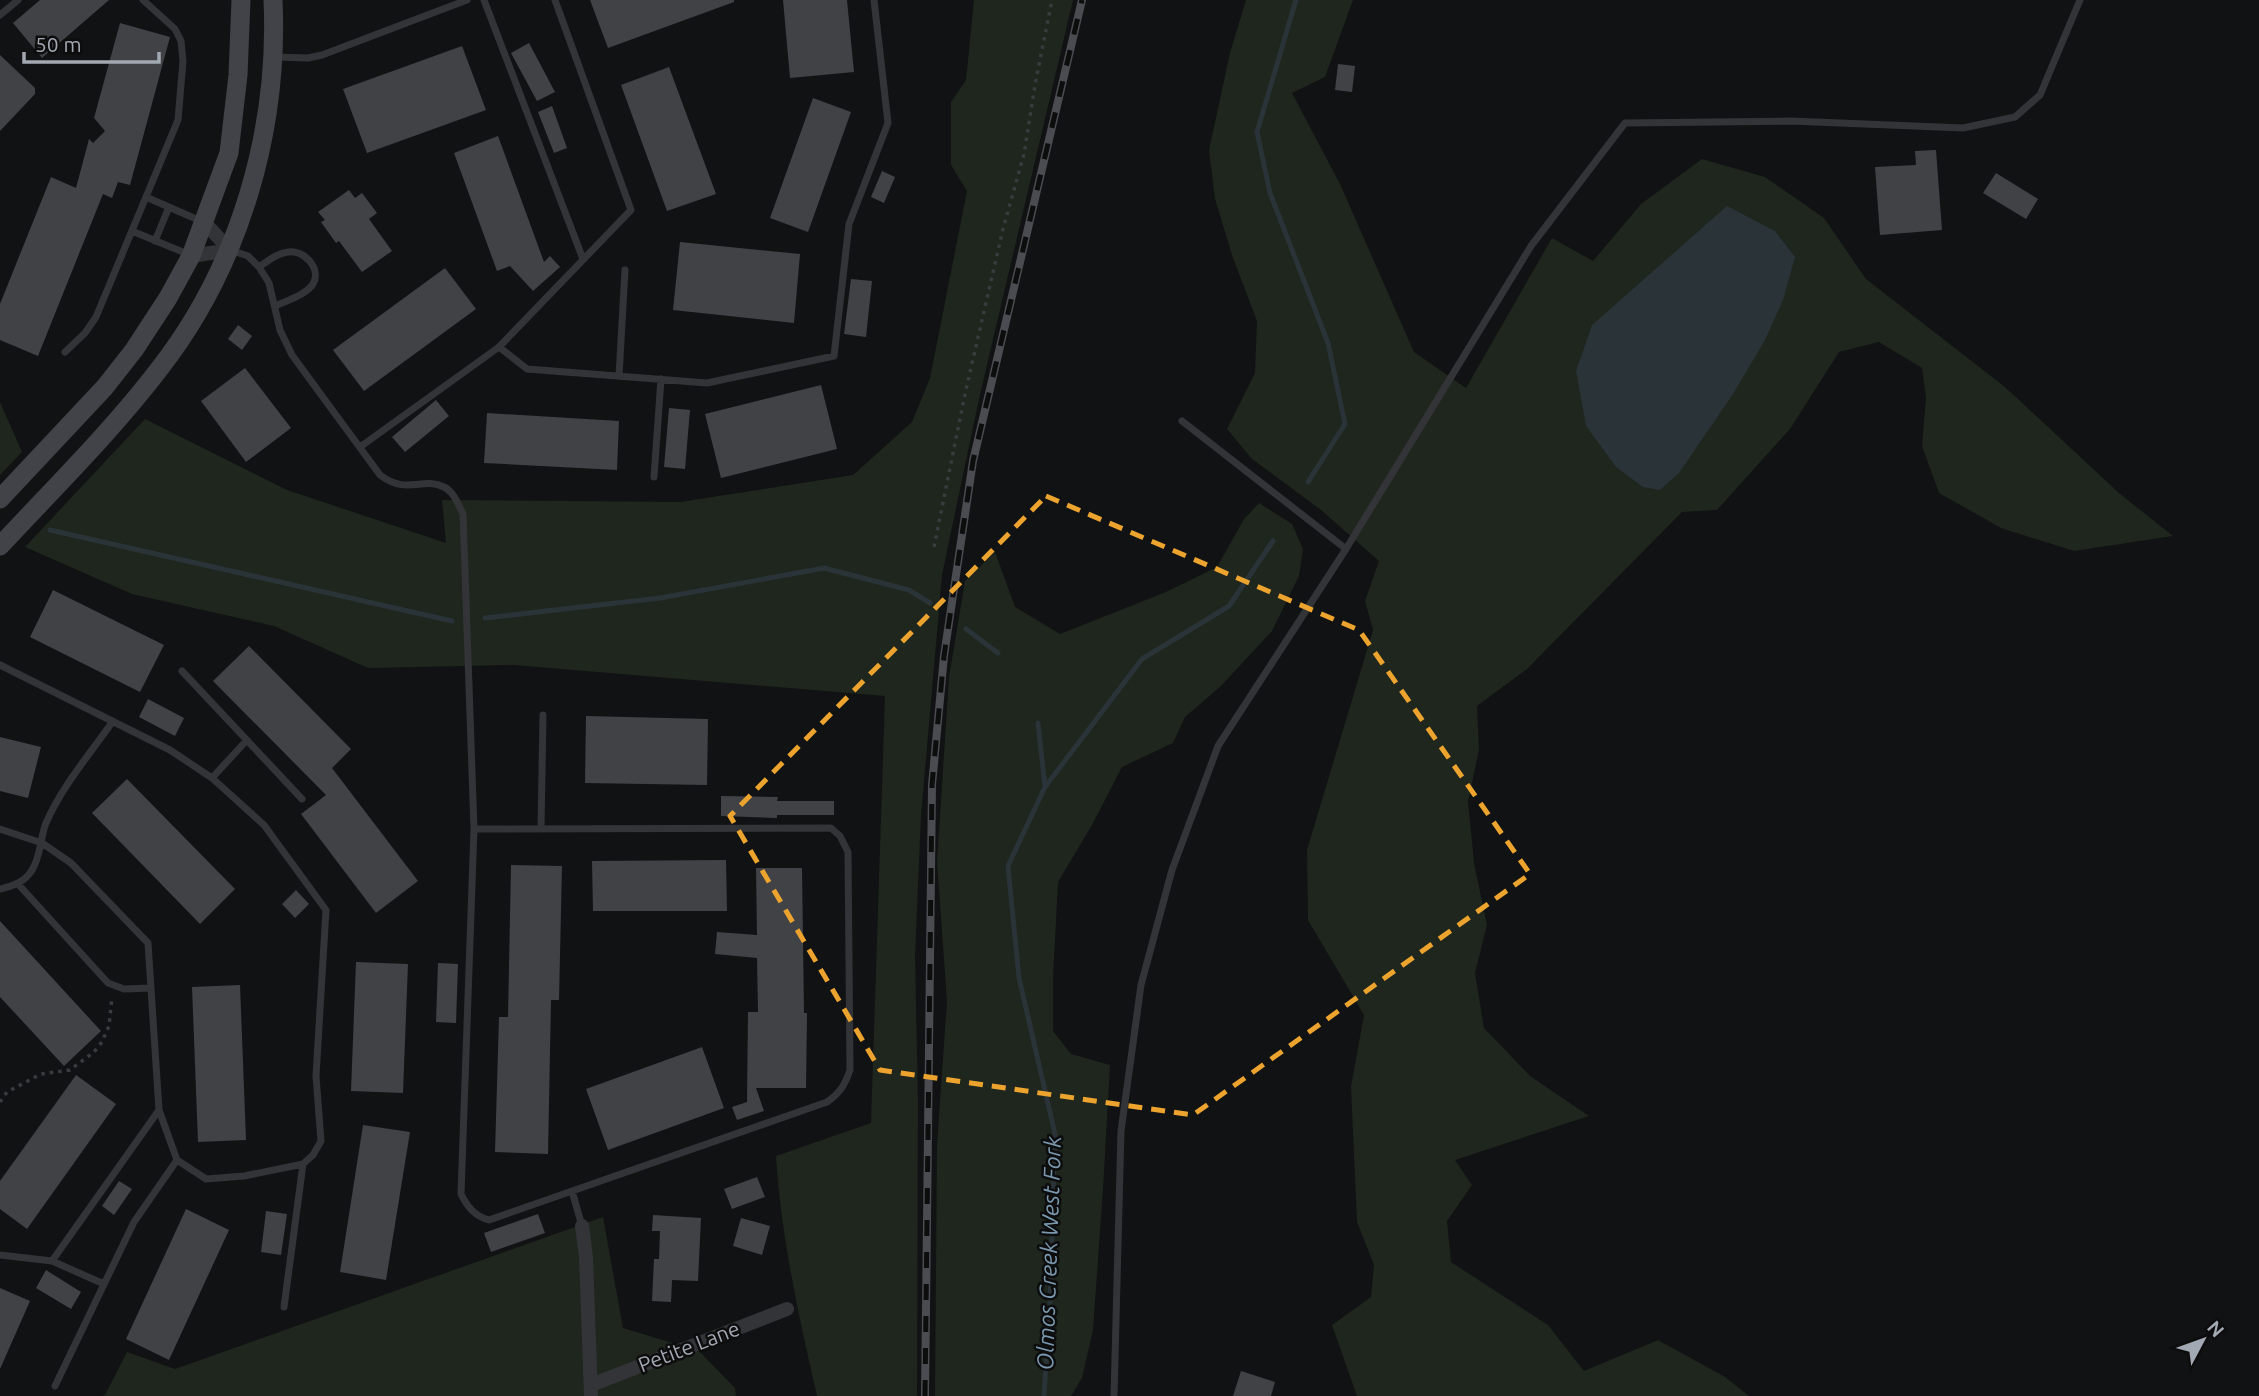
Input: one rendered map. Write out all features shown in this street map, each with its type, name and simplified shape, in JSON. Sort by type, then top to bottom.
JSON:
[{"type":"main road","points":[[0,499],[105,387],[134,351],[191,256],[229,153],[238,75],[241,0]]},
{"type":"main road","points":[[0,546],[123,413],[161,367],[194,319],[230,250],[248,198],[264,129],[272,57],[273,0]]},
{"type":"street","points":[[204,222],[230,250]]},
{"type":"street","points":[[191,256],[230,250]]},
{"type":"street","points":[[582,1226],[586,1257],[591,1390]]},
{"type":"street","name":"Petite Lane","points":[[591,1390],[787,1309]]},
{"type":"lane","points":[[0,15],[18,0]]},
{"type":"lane","points":[[65,352],[85,333],[96,317],[178,120],[183,61],[181,41],[175,29],[143,0]]},
{"type":"lane","points":[[272,57],[308,58],[322,55],[467,0]]},
{"type":"lane","points":[[484,0],[583,259]]},
{"type":"lane","points":[[360,447],[499,346],[631,210],[555,0]]},
{"type":"lane","points":[[499,346],[527,369],[707,383],[834,356],[849,224],[888,123],[874,0]]},
{"type":"lane","points":[[1114,1396],[1121,1131],[1141,985],[1172,870],[1218,746],[1346,549],[1531,246],[1625,123],[1791,121],[1964,128],[2015,117],[2040,96],[2080,0]]},
{"type":"lane","points":[[146,197],[204,222]]},
{"type":"lane","points":[[155,241],[169,207]]},
{"type":"lane","points":[[132,231],[191,256]]},
{"type":"lane","points":[[230,250],[248,256],[259,267],[269,283],[281,330],[292,355],[380,475],[401,486],[443,486],[455,498],[463,513],[474,829],[461,1194],[467,1207],[479,1217],[489,1220],[827,1102],[839,1093],[850,1070],[848,852],[831,828],[474,829]]},
{"type":"lane","points":[[259,267],[280,254],[291,251],[302,254],[311,262],[315,275],[313,285],[275,306]]},
{"type":"lane","points":[[619,376],[625,270]]},
{"type":"lane","points":[[654,477],[661,379]]},
{"type":"lane","points":[[1182,421],[1346,549]]},
{"type":"lane","points":[[0,665],[170,750],[212,778],[264,825],[326,910],[316,1076],[321,1141],[313,1155],[303,1164],[244,1176],[206,1179],[177,1160],[159,1110],[148,943],[71,863],[42,844],[0,829]]},
{"type":"lane","points":[[182,671],[302,799]]},
{"type":"lane","points":[[541,829],[543,715]]},
{"type":"lane","points":[[0,889],[18,884],[32,871],[42,844],[45,825],[62,793],[113,721]]},
{"type":"lane","points":[[212,778],[247,740]]},
{"type":"lane","points":[[18,884],[108,983],[124,989],[151,988]]},
{"type":"lane","points":[[52,1261],[159,1110]]},
{"type":"lane","points":[[55,1386],[134,1222],[177,1160]]},
{"type":"lane","points":[[284,1307],[303,1164]]},
{"type":"lane","points":[[572,1191],[582,1226]]},
{"type":"lane","points":[[0,1255],[52,1261],[104,1284]]},
{"type":"path","points":[[934,547],[965,394],[1003,229],[1024,155],[1052,0]]},
{"type":"path","points":[[0,1102],[6,1093],[41,1074],[70,1070],[94,1052],[109,1026],[113,984]]},
{"type":"highlighted area","points":[[1046,496],[1359,630],[1530,874],[1193,1115],[880,1070],[730,816]]},
{"type":"shaded area","points":[[974,0],[1073,0],[979,399],[942,575],[921,816],[915,955],[918,1103],[917,1396],[817,1396],[786,1247],[776,1156],[871,1123],[885,696],[514,665],[368,668],[274,626],[132,594],[25,547],[145,419],[287,490],[446,543],[442,500],[680,502],[853,475],[912,422],[930,378],[967,191],[951,165],[951,102],[966,80]]},
{"type":"shaded area","points":[[1246,0],[1353,0],[1325,77],[1292,93],[1340,184],[1414,352],[1466,388],[1552,238],[1593,261],[1641,204],[1702,159],[1765,177],[1824,218],[1866,279],[2005,387],[2119,493],[2173,536],[2074,551],[2001,528],[1939,493],[1922,446],[1926,397],[1922,368],[1879,342],[1839,352],[1790,429],[1717,510],[1682,512],[1527,669],[1477,706],[1479,750],[1468,801],[1474,863],[1487,925],[1475,973],[1484,1028],[1530,1076],[1589,1116],[1455,1160],[1472,1185],[1447,1221],[1451,1262],[1548,1325],[1584,1371],[1658,1340],[1725,1377],[1749,1396],[1357,1396],[1332,1325],[1371,1297],[1374,1265],[1357,1222],[1351,1086],[1364,1015],[1308,920],[1307,850],[1373,630],[1365,601],[1379,561],[1321,510],[1252,459],[1227,429],[1255,373],[1257,321],[1233,258],[1215,199],[1209,150],[1230,53]]},
{"type":"shaded area","points":[[1727,206],[1775,231],[1795,257],[1783,300],[1765,340],[1733,394],[1679,473],[1660,490],[1643,487],[1616,467],[1586,426],[1576,371],[1592,325]]},
{"type":"shaded area","points":[[0,402],[22,452],[0,475]]},
{"type":"shaded area","points":[[1259,503],[1292,524],[1303,549],[1299,576],[1272,631],[1221,686],[1185,717],[1173,743],[1122,767],[1058,882],[1053,1031],[1071,1054],[1110,1065],[1093,1330],[1082,1378],[1071,1396],[935,1396],[937,1145],[947,1001],[937,862],[949,677],[965,581],[995,552],[1015,607],[1060,634],[1166,592],[1217,567],[1244,519]]},
{"type":"shaded area","points":[[603,1217],[623,1328],[699,1351],[735,1388],[736,1396],[102,1396],[105,1395],[127,1352],[175,1369]]},
{"type":"building","points":[[40,0],[109,0],[42,58],[13,23]]},
{"type":"building","points":[[590,0],[734,0],[734,2],[608,48]]},
{"type":"building","points":[[783,0],[847,0],[854,72],[790,78]]},
{"type":"building","points":[[120,23],[170,37],[130,185],[118,182],[112,198],[103,194],[38,356],[0,340],[0,304],[51,177],[76,188],[89,139],[93,143],[105,131],[94,118]]},
{"type":"building","points":[[529,43],[555,92],[537,101],[511,53]]},
{"type":"building","points":[[462,46],[486,110],[367,153],[343,89]]},
{"type":"building","points":[[0,55],[35,88],[35,94],[0,131]]},
{"type":"building","points":[[1338,64],[1355,66],[1352,92],[1335,90]]},
{"type":"building","points":[[669,67],[716,194],[667,211],[621,85]]},
{"type":"building","points":[[813,98],[851,112],[808,232],[770,218]]},
{"type":"building","points":[[552,106],[567,148],[554,153],[538,112]]},
{"type":"building","points":[[498,136],[544,262],[550,256],[560,267],[533,291],[510,266],[497,271],[454,153]]},
{"type":"building","points":[[1936,150],[1942,230],[1880,235],[1875,167],[1916,165],[1915,151]]},
{"type":"building","points":[[882,171],[895,177],[884,203],[871,197]]},
{"type":"building","points":[[1996,173],[2038,199],[2026,219],[1983,193]]},
{"type":"building","points":[[349,190],[355,198],[362,193],[377,213],[369,219],[392,251],[362,272],[339,241],[336,243],[321,222],[325,220],[318,212]]},
{"type":"building","points":[[680,242],[800,254],[794,323],[673,310]]},
{"type":"building","points":[[445,268],[476,309],[364,391],[333,350]]},
{"type":"building","points":[[851,279],[872,281],[866,337],[844,334]]},
{"type":"building","points":[[238,325],[252,336],[242,350],[228,339]]},
{"type":"building","points":[[245,368],[291,428],[246,462],[201,401]]},
{"type":"building","points":[[821,385],[837,449],[721,478],[705,414]]},
{"type":"building","points":[[436,400],[449,416],[405,452],[392,437]]},
{"type":"building","points":[[669,408],[690,410],[685,469],[664,467]]},
{"type":"building","points":[[487,413],[619,421],[617,470],[484,463]]},
{"type":"building","points":[[53,590],[164,645],[140,692],[30,637]]},
{"type":"building","points":[[249,646],[351,749],[332,768],[418,881],[376,913],[301,814],[326,795],[213,681]]},
{"type":"building","points":[[148,699],[184,718],[175,736],[139,717]]},
{"type":"building","points":[[586,716],[708,719],[707,785],[585,783]]},
{"type":"building","points":[[0,737],[41,747],[28,798],[0,791]]},
{"type":"building","points":[[127,779],[235,889],[200,924],[92,813]]},
{"type":"building","points":[[721,796],[778,797],[777,801],[834,801],[834,815],[777,815],[777,818],[721,816]]},
{"type":"building","points":[[726,860],[727,911],[593,911],[592,861]]},
{"type":"building","points":[[511,865],[562,866],[559,1000],[551,1000],[548,1154],[495,1152],[499,1017],[508,1017]]},
{"type":"building","points":[[756,868],[802,868],[804,1013],[807,1013],[806,1088],[756,1088],[764,1111],[737,1120],[732,1107],[747,1102],[748,1012],[758,1012],[757,958],[715,954],[717,932],[757,935]]},
{"type":"building","points":[[296,890],[309,904],[295,918],[282,904]]},
{"type":"building","points":[[0,921],[101,1031],[64,1066],[0,997]]},
{"type":"building","points":[[356,962],[408,964],[403,1093],[351,1091]]},
{"type":"building","points":[[438,963],[458,964],[456,1023],[436,1022]]},
{"type":"building","points":[[240,985],[246,1140],[198,1142],[192,987]]},
{"type":"building","points":[[702,1047],[724,1108],[608,1150],[586,1089]]},
{"type":"building","points":[[76,1075],[116,1104],[27,1229],[0,1209],[0,1181]]},
{"type":"building","points":[[363,1125],[410,1132],[386,1280],[340,1272]]},
{"type":"building","points":[[757,1177],[765,1197],[732,1209],[724,1189]]},
{"type":"building","points":[[119,1181],[132,1189],[114,1215],[102,1206]]},
{"type":"building","points":[[186,1209],[229,1230],[169,1360],[126,1339]]},
{"type":"building","points":[[266,1211],[287,1214],[281,1255],[261,1252]]},
{"type":"building","points":[[538,1214],[545,1233],[491,1252],[484,1233]]},
{"type":"building","points":[[653,1215],[701,1218],[698,1281],[672,1280],[671,1302],[652,1301],[654,1259],[659,1259],[660,1231],[652,1231]]},
{"type":"building","points":[[741,1218],[770,1226],[762,1255],[733,1246]]},
{"type":"building","points":[[46,1270],[81,1292],[71,1309],[36,1288]]},
{"type":"building","points":[[0,1288],[30,1301],[0,1369]]},
{"type":"building","points":[[1241,1371],[1275,1382],[1271,1396],[1233,1396]]},
{"type":"waterway","points":[[1296,0],[1257,132],[1270,193],[1328,343],[1345,424],[1308,482]]},
{"type":"waterway","points":[[50,530],[452,621]]},
{"type":"waterway","name":"Olmos Creek West Fork","points":[[1044,1396],[1055,1134],[1019,978],[1008,866],[1045,787],[1142,659],[1229,606],[1273,541]]},
{"type":"waterway","points":[[485,618],[660,598],[824,568],[909,590],[930,603]]},
{"type":"waterway","points":[[966,629],[998,653]]},
{"type":"waterway","points":[[1038,723],[1045,787]]},
{"type":"railway","points":[[925,1396],[932,785],[944,656],[973,461],[1082,0]]}]
